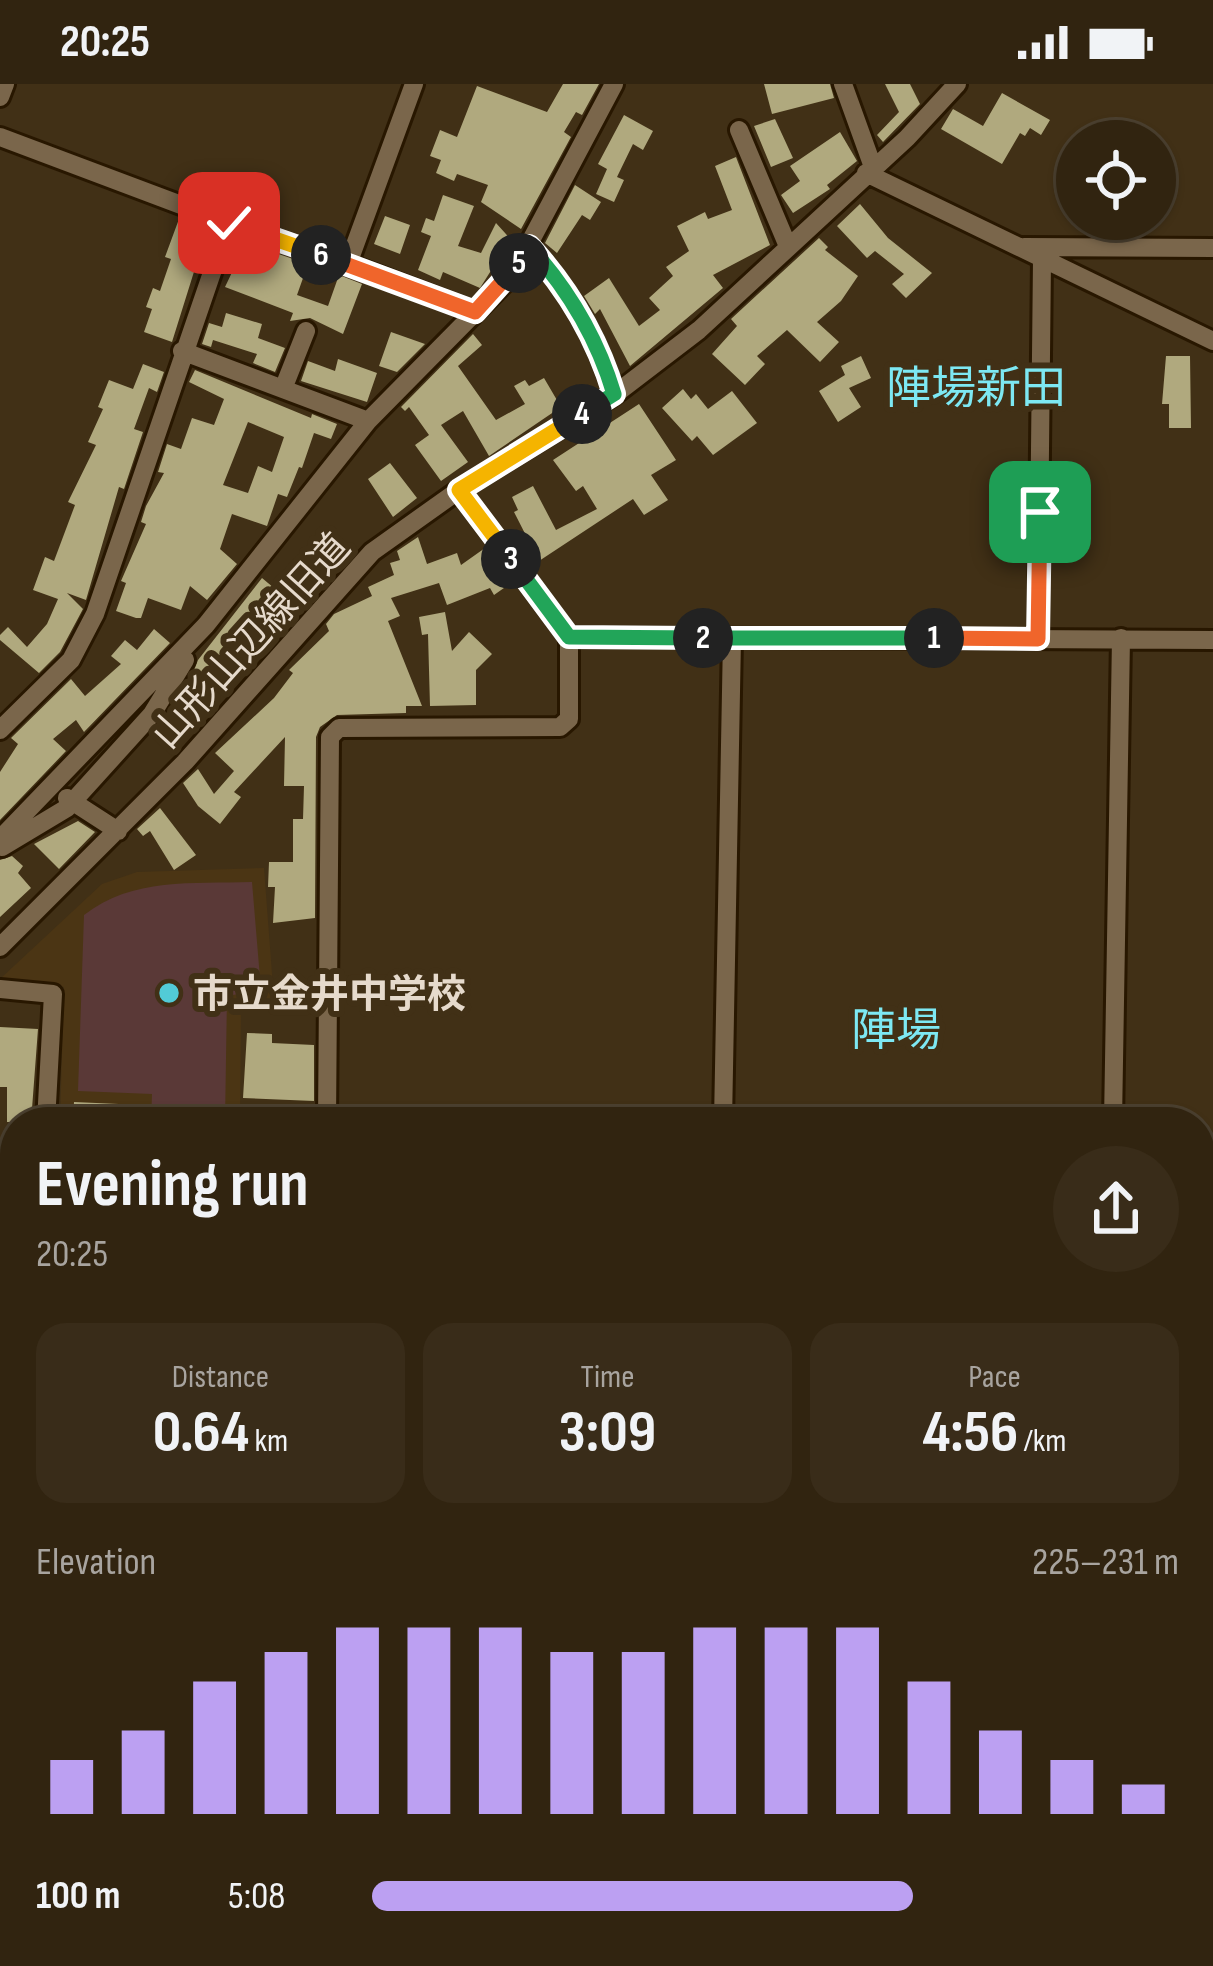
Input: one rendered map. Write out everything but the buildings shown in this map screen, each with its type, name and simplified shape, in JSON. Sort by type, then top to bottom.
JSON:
[{"type":"street","points":[[0,97],[5,84]]},
{"type":"street","points":[[348,264],[414,84]]},
{"type":"street","points":[[0,839],[206,625],[368,421],[513,274],[614,84]]},
{"type":"street","points":[[843,84],[869,170],[1013,247],[1213,340]]},
{"type":"street","name":"山形山辺線旧道","points":[[0,947],[118,831],[349,573],[398,530],[614,394],[699,330],[787,244],[907,139],[957,84]]},
{"type":"street","points":[[739,130],[787,244]]},
{"type":"street","points":[[0,137],[475,312]]},
{"type":"street","points":[[0,730],[71,660],[95,614],[229,223]]},
{"type":"street","points":[[529,246],[555,275],[585,322],[614,394]]},
{"type":"street","points":[[1013,247],[1213,248]]},
{"type":"street","points":[[1038,639],[1042,260]]},
{"type":"street","points":[[283,389],[306,331]]},
{"type":"street","points":[[182,351],[368,421]]},
{"type":"street","points":[[326,1107],[330,737],[339,728],[560,727],[569,719],[569,637],[459,490]]},
{"type":"street","points":[[0,848],[72,803],[152,714],[206,625]]},
{"type":"street","points":[[569,637],[1213,640]]},
{"type":"street","points":[[723,1107],[732,638]]},
{"type":"street","points":[[1113,1107],[1121,638]]},
{"type":"street","points":[[50,783],[72,803],[118,831]]},
{"type":"street","points":[[0,989],[52,994],[47,1107]]},
{"type":"shaded area","name":"市立金井中学校","points":[[264,868],[274,1000],[241,1008],[240,1107],[60,1107],[64,987],[0,979],[102,884],[137,872]]},
{"type":"shaded area","name":"市立金井中学校","points":[[252,882],[261,990],[227,996],[225,1107],[152,1107],[152,1094],[78,1091],[84,915],[122,894],[185,883]]},
{"type":"place","name":"市立金井中学校","points":[[169,993]]},
{"type":"district","name":"陣場新田","points":[[976,387]]},
{"type":"district","name":"陣場","points":[[896,1029]]},
{"type":"route","points":[[229,223],[475,312],[513,274],[529,246],[555,275],[603,358],[614,394],[459,490],[569,637],[1038,639],[1040,512]]}]
